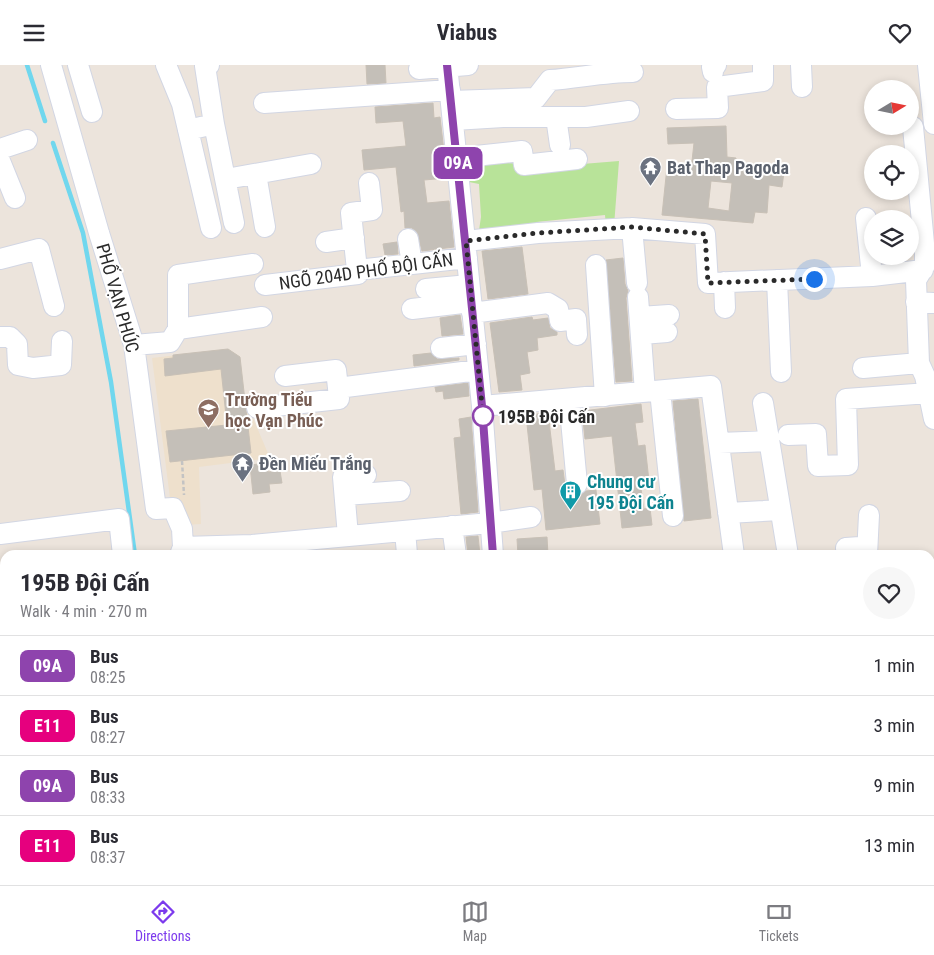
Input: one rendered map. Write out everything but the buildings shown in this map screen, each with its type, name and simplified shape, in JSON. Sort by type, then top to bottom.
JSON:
[{"type":"street","name":"PHỐ VẠN PHÚC","points":[[51,65],[98,233],[134,345],[156,509],[173,508],[186,544]]},
{"type":"street","points":[[78,65],[92,112]]},
{"type":"street","points":[[166,65],[182,104],[211,228]]},
{"type":"street","points":[[209,65],[205,66],[214,124],[234,223]]},
{"type":"street","points":[[419,69],[468,65]]},
{"type":"street","points":[[676,109],[718,108],[717,87],[763,81],[763,65]]},
{"type":"street","points":[[801,65],[802,87]]},
{"type":"street","points":[[928,65],[934,124]]},
{"type":"street","points":[[447,66],[482,406],[493,550]]},
{"type":"street","points":[[264,103],[452,104],[536,98],[550,81],[598,76],[607,72],[634,72]]},
{"type":"street","points":[[452,104],[556,117],[586,117],[629,111]]},
{"type":"street","points":[[556,117],[560,145]]},
{"type":"street","points":[[188,130],[214,124]]},
{"type":"street","points":[[913,145],[913,131],[934,134]]},
{"type":"street","points":[[0,149],[27,140]]},
{"type":"street","points":[[457,158],[522,151],[524,165],[577,159]]},
{"type":"street","points":[[0,161],[15,198]]},
{"type":"street","points":[[226,179],[311,164]]},
{"type":"street","points":[[256,174],[265,227]]},
{"type":"street","points":[[357,270],[351,213],[372,210],[369,183]]},
{"type":"street","points":[[913,200],[913,212],[927,259],[916,280],[925,303],[927,377],[934,419]]},
{"type":"street","points":[[632,227],[641,326],[673,516]]},
{"type":"street","name":"NGÕ 204D PHỐ ĐỘI CẤN","points":[[265,285],[358,274],[357,270],[412,264],[466,249],[538,233],[632,227],[705,234],[708,283],[724,283]]},
{"type":"street","points":[[326,241],[354,238]]},
{"type":"street","points":[[408,239],[412,264]]},
{"type":"street","points":[[0,259],[39,249],[54,306]]},
{"type":"street","points":[[725,307],[724,283],[872,276],[927,259]]},
{"type":"street","points":[[134,345],[170,342],[178,329],[178,275],[253,264]]},
{"type":"street","points":[[596,265],[605,395]]},
{"type":"street","points":[[871,265],[872,276]]},
{"type":"street","points":[[776,280],[781,372]]},
{"type":"street","points":[[426,289],[471,300]]},
{"type":"street","points":[[412,309],[471,300],[548,303],[558,309],[560,321],[576,319],[577,335]]},
{"type":"street","points":[[178,329],[262,317]]},
{"type":"street","points":[[641,326],[668,323]]},
{"type":"street","points":[[0,337],[10,337],[17,344],[18,365],[33,369],[61,365],[62,341]]},
{"type":"street","points":[[441,348],[476,344]]},
{"type":"street","points":[[863,368],[927,377]]},
{"type":"street","points":[[257,408],[339,399],[336,370],[285,376]]},
{"type":"street","points":[[338,389],[478,370]]},
{"type":"street","points":[[718,443],[816,433],[818,466],[848,465],[846,399],[927,377]]},
{"type":"street","points":[[482,406],[711,386],[733,550]]},
{"type":"street","points":[[569,399],[577,485]]},
{"type":"street","points":[[763,403],[778,438],[780,510],[787,550]]},
{"type":"street","points":[[348,535],[343,477],[366,475]]},
{"type":"street","points":[[345,495],[400,491]]},
{"type":"street","points":[[728,513],[780,510]]},
{"type":"street","points":[[852,550],[869,515]]},
{"type":"street","points":[[186,544],[301,547],[348,535],[490,523],[531,517]]},
{"type":"street","points":[[0,533],[119,519],[122,550]]},
{"type":"street","points":[[452,526],[455,550]]},
{"type":"street","points":[[405,531],[407,550]]},
{"type":"shaded area","name":"Trường Tiểu học Vạn Phúc","points":[[228,349],[240,357],[244,397],[270,458],[199,467],[201,524],[186,525],[171,506],[152,358]]},
{"type":"green space","points":[[520,157],[521,169],[619,161],[614,226],[606,227],[605,215],[536,222],[536,231],[478,237],[481,217],[479,184],[469,182],[468,162]]},
{"type":"waterway","points":[[27,65],[45,121]]},
{"type":"waterway","points":[[53,143],[83,233],[111,382],[134,550]]},
{"type":"bus line","name":"09A","points":[[447,65],[482,406],[493,550]]},
{"type":"place","name":"Bat Thap Pagoda","points":[[651,186]]},
{"type":"place","name":"195B Đội Cấn","points":[[483,416]]},
{"type":"place","name":"Trường Tiểu học Vạn Phúc","points":[[209,428]]},
{"type":"place","name":"Đền Miếu Trắng","points":[[243,482]]},
{"type":"place","name":"Chung cư 195 Đội Cấn","points":[[571,510]]},
{"type":"route","points":[[483,416],[466,241],[538,233],[632,227],[705,234],[708,283],[814,279]]}]
